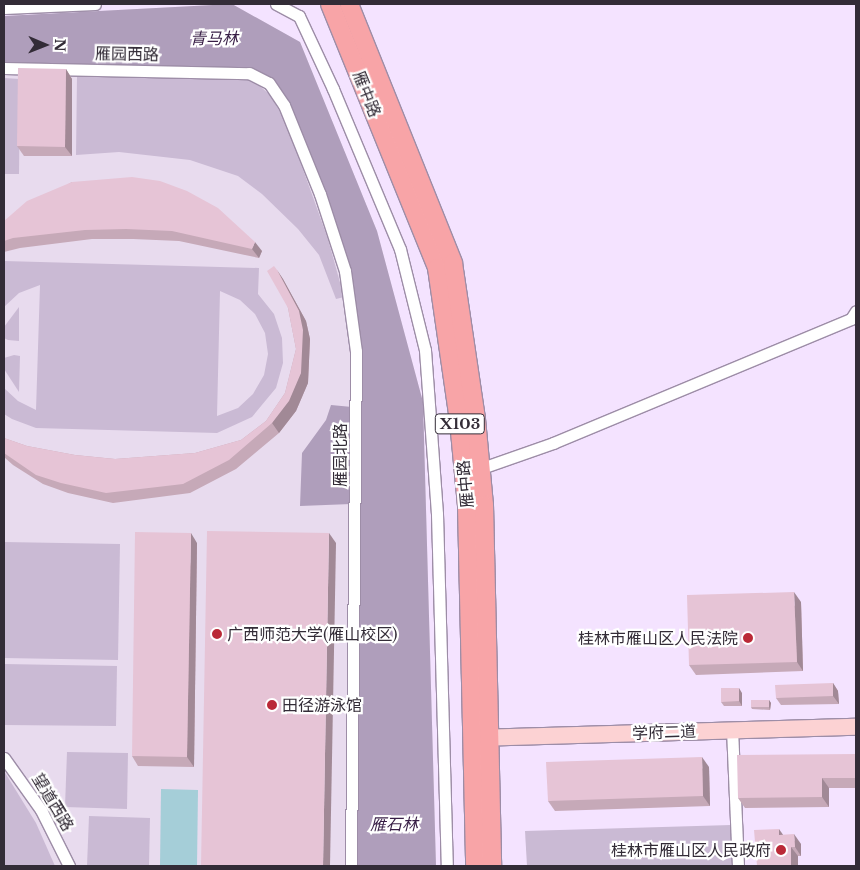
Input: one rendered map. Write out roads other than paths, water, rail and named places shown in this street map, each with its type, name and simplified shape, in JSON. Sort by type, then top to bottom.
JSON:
[{"type":"main road","name":"雁中路","points":[[330,4],[437,268],[472,471],[472,738],[475,866]]},
{"type":"main road","name":"雁中路","points":[[349,4],[453,263],[472,471],[490,737],[492,866]]},
{"type":"street","points":[[4,8],[95,4]]},
{"type":"street","points":[[276,4],[299,16],[333,89],[400,249],[425,350],[437,514],[447,866]]},
{"type":"street","name":"雁园西路","points":[[4,68],[250,73]]},
{"type":"street","name":"雁园北路","points":[[250,73],[263,78],[278,94],[320,194],[346,271],[356,351],[351,866]]},
{"type":"street","points":[[472,471],[851,319],[856,311]]},
{"type":"street","name":"学府二道","points":[[472,738],[732,729],[856,727]]},
{"type":"street","points":[[732,729],[738,866]]},
{"type":"street","name":"望道西路","points":[[4,758],[41,810],[69,866]]},
{"type":"place","name":"广西师范大学(雁山校区)","points":[[217,634]]},
{"type":"place","name":"桂林市雁山区人民法院","points":[[748,638]]},
{"type":"place","name":"田径游泳馆","points":[[272,705]]},
{"type":"place","name":"桂林市雁山区人民政府","points":[[781,850]]},
{"type":"park label","name":"青马林","points":[[214,38]]},
{"type":"park label","name":"雁石林","points":[[394,824]]}]
